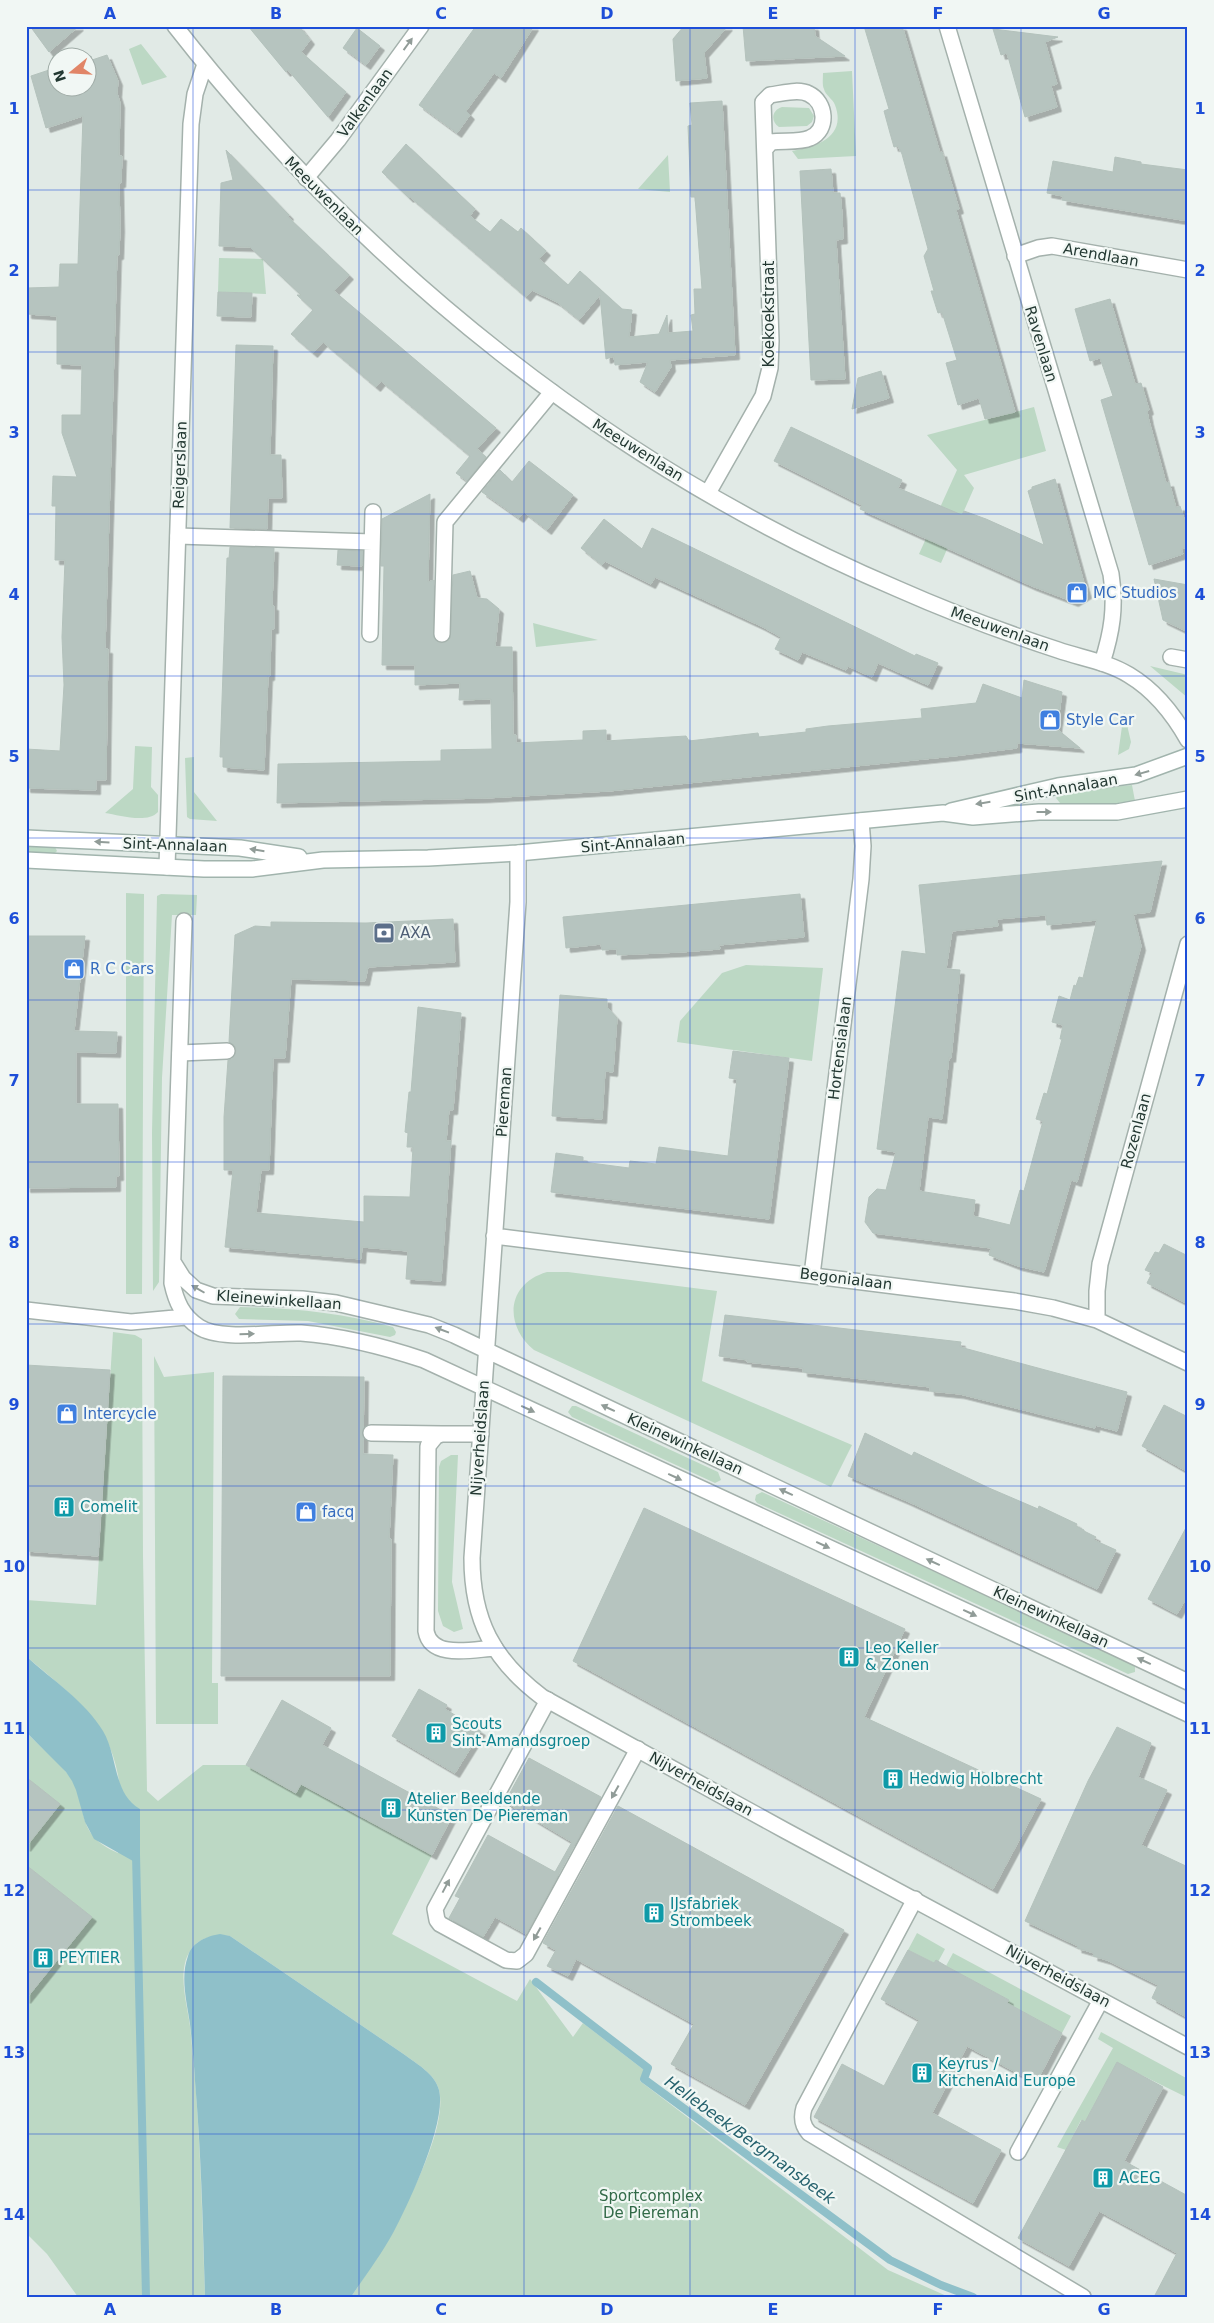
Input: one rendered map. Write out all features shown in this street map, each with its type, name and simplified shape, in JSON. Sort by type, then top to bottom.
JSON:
[{"type":"street","name":"Meeuwenlaan","points":[[175,26],[205,64],[306,178],[416,284],[490,345],[552,392],[617,437],[708,493],[859,573],[1004,631],[1118,669],[1138,681],[1171,713],[1188,740]]},
{"type":"street","name":"Valkenlaan","points":[[306,178],[338,140],[421,26]]},
{"type":"street","name":"Ravenlaan","points":[[947,26],[1111,574],[1114,598],[1113,623],[1102,664]]},
{"type":"street","name":"Reigerslaan","points":[[167,867],[192,109],[205,64]]},
{"type":"street","name":"Koekoekstraat","points":[[708,493],[763,396],[770,368],[763,102],[767,97],[800,91],[815,98],[823,112],[820,129],[815,136],[807,140],[771,142],[765,149]]},
{"type":"street","name":"Arendlaan","points":[[1015,256],[1038,248],[1052,246],[1188,270]]},
{"type":"street","points":[[442,634],[446,522],[552,392]]},
{"type":"street","points":[[370,634],[373,512]]},
{"type":"street","points":[[178,536],[372,542]]},
{"type":"street","points":[[1171,657],[1188,660]]},
{"type":"street","name":"Sint-Annalaan","points":[[26,860],[167,867],[252,868],[322,860],[428,858],[518,853],[943,813],[1058,786],[1136,775],[1188,756]]},
{"type":"street","name":"Sint-Annalaan","points":[[943,813],[973,817],[1040,812],[1117,812],[1188,799]]},
{"type":"street","name":"Hortensialaan","points":[[812,1275],[861,880],[863,846],[860,821]]},
{"type":"street","name":"Sint-Annalaan","points":[[26,838],[240,848],[322,860]]},
{"type":"street","name":"Piereman","points":[[486,1351],[519,888],[518,853]]},
{"type":"street","name":"Kleinewinkellaan","points":[[184,921],[172,1283],[176,1301],[186,1316],[200,1328],[217,1334],[302,1333],[392,1349],[424,1360],[1186,1707]]},
{"type":"street","name":"Rozenlaan","points":[[1097,1320],[1096,1291],[1100,1264],[1188,944]]},
{"type":"street","points":[[180,1053],[227,1051]]},
{"type":"street","name":"Begonialaan","points":[[494,1236],[1014,1301],[1053,1308],[1097,1320],[1188,1363]]},
{"type":"street","name":"Kleinewinkellaan","points":[[173,1262],[183,1278],[196,1290],[213,1296],[302,1298],[336,1303],[428,1325],[1188,1682]]},
{"type":"street","points":[[26,1310],[131,1322],[186,1316]]},
{"type":"street","name":"Nijverheidslaan","points":[[486,1351],[472,1580],[476,1605],[484,1628],[511,1672],[548,1700],[786,1831],[1188,2047]]},
{"type":"street","points":[[371,1433],[481,1434]]},
{"type":"street","points":[[442,1434],[431,1440],[427,1452],[427,1637],[430,1643],[441,1650],[495,1648]]},
{"type":"street","points":[[548,1700],[435,1909],[437,1920],[440,1924],[506,1960],[517,1961],[526,1954],[638,1749]]},
{"type":"street","points":[[915,1899],[804,2108],[802,2122],[809,2133],[1083,2297]]},
{"type":"street","points":[[1018,2152],[1101,2000]]},
{"type":"green space","points":[[141,44],[167,77],[142,85],[129,49]]},
{"type":"green space","points":[[852,71],[856,156],[798,159],[792,151],[811,147],[819,143],[833,133],[837,125],[838,116],[833,101],[825,91],[823,73]]},
{"type":"green space","points":[[782,107],[809,108],[814,116],[812,122],[807,126],[779,127],[774,122],[773,116]]},
{"type":"green space","points":[[668,155],[670,192],[638,189]]},
{"type":"green space","points":[[219,258],[263,259],[266,294],[218,292]]},
{"type":"green space","points":[[1034,407],[1046,451],[964,475],[974,488],[941,563],[919,554],[957,470],[927,435]]},
{"type":"green space","points":[[533,623],[598,640],[536,647]]},
{"type":"green space","points":[[1150,666],[1188,675],[1188,698]]},
{"type":"green space","points":[[1124,712],[1131,742],[1129,749],[1118,755]]},
{"type":"green space","points":[[135,746],[152,747],[151,787],[158,795],[158,812],[147,818],[125,817],[105,813],[133,789]]},
{"type":"green space","points":[[194,757],[194,792],[217,821],[190,819],[187,817],[185,758]]},
{"type":"green space","points":[[1132,785],[1135,801],[1110,804],[1060,803],[1056,798],[1060,793]]},
{"type":"green space","points":[[26,845],[55,847],[57,851],[53,855],[26,853]]},
{"type":"green space","points":[[126,893],[144,894],[142,1294],[126,1294]]},
{"type":"green space","points":[[161,894],[197,895],[196,915],[172,915],[162,1078],[159,1282],[153,1291],[152,1133],[157,896]]},
{"type":"green space","points":[[746,965],[823,968],[812,1061],[677,1042],[680,1021],[722,973]]},
{"type":"green space","points":[[547,1272],[568,1272],[717,1291],[702,1381],[852,1445],[831,1487],[534,1350],[524,1340],[518,1329],[514,1317],[514,1306],[517,1295],[523,1286],[533,1278]]},
{"type":"green space","points":[[240,1307],[298,1310],[336,1315],[393,1327],[396,1332],[395,1335],[390,1337],[308,1321],[239,1319],[235,1314]]},
{"type":"green space","name":"Sportcomplex De Piereman","points":[[113,1332],[135,1335],[142,1339],[147,1791],[158,1801],[203,1765],[246,1765],[295,1793],[300,1784],[432,1855],[392,1934],[517,2001],[530,1979],[573,2037],[583,2023],[644,2070],[640,2081],[888,2270],[949,2297],[351,2297],[394,2227],[424,2166],[434,2137],[440,2111],[437,2084],[430,2074],[415,2062],[230,1936],[225,1935],[213,1936],[193,1946],[186,1959],[183,1978],[190,2026],[196,2094],[205,2297],[78,2297],[47,2254],[26,2233],[26,1999],[92,1917],[26,1865],[26,1847],[60,1804],[26,1777],[26,1732],[67,1773],[79,1796],[87,1827],[93,1836],[103,1845],[118,1853],[119,1784],[113,1755],[105,1737],[95,1722],[70,1694],[26,1656],[26,1600],[96,1605]]},
{"type":"green space","points":[[154,1356],[164,1377],[214,1372],[212,1683],[218,1683],[218,1724],[156,1724]]},
{"type":"green space","points":[[572,1406],[576,1406],[718,1472],[721,1480],[715,1483],[572,1417],[568,1412]]},
{"type":"green space","points":[[451,1455],[458,1455],[452,1582],[463,1629],[454,1632],[443,1626],[438,1611],[439,1467],[441,1461]]},
{"type":"green space","points":[[762,1492],[1132,1663],[1135,1667],[1135,1672],[1128,1674],[757,1503],[755,1500],[756,1495]]},
{"type":"green space","points":[[917,1933],[945,1949],[938,1962],[936,1960],[934,1963],[908,1950]]},
{"type":"green space","points":[[953,1953],[1071,2016],[1062,2033],[1007,2003],[1009,2000],[946,1966]]},
{"type":"green space","points":[[1101,2032],[1188,2079],[1188,2098],[1117,2063],[1085,2122],[1081,2120],[1066,2150],[1057,2147],[1113,2048],[1098,2039]]},
{"type":"water","points":[[26,1656],[78,1700],[103,1731],[108,1741],[120,1784],[131,1802],[140,1809],[140,1865],[94,1839],[85,1822],[72,1781],[66,1772],[26,1732]]},
{"type":"water","points":[[220,1934],[230,1936],[405,2055],[430,2074],[437,2084],[440,2104],[437,2122],[417,2183],[388,2241],[351,2297],[205,2297],[199,2135],[185,1973],[188,1956],[196,1943],[210,1936]]},
{"type":"building","points":[[30,26],[79,26],[54,48],[48,48],[48,51]]},
{"type":"building","points":[[248,26],[299,26],[310,40],[301,52],[346,92],[328,117],[288,70],[286,72]]},
{"type":"building","points":[[476,26],[534,26],[501,78],[494,73],[466,111],[470,115],[457,133],[419,105]]},
{"type":"building","points":[[684,26],[728,26],[704,53],[707,78],[676,81],[673,39]]},
{"type":"building","points":[[743,26],[814,26],[815,36],[845,56],[746,61]]},
{"type":"building","points":[[864,26],[902,26],[959,209],[956,210],[1015,412],[985,419],[979,398],[958,405],[946,363],[957,360],[942,312],[938,313],[931,291],[934,291],[924,256],[928,249],[902,154],[898,146],[894,147],[884,111],[889,109]]},
{"type":"building","points":[[357,28],[380,46],[366,65],[343,48]]},
{"type":"building","points":[[993,29],[1058,37],[1045,42],[1057,84],[1051,86],[1057,107],[1025,117],[1007,53],[1001,55]]},
{"type":"building","points":[[107,55],[118,81],[117,93],[120,103],[119,156],[122,156],[121,183],[119,183],[120,228],[119,255],[117,255],[105,649],[108,649],[106,780],[96,780],[96,790],[26,788],[26,749],[60,751],[64,685],[62,637],[65,560],[55,560],[56,506],[52,506],[53,476],[77,477],[62,433],[62,415],[81,415],[82,365],[57,364],[57,316],[27,314],[27,288],[59,287],[60,264],[78,264],[83,116],[46,128],[31,76],[48,70],[48,98],[98,98],[98,58]]},
{"type":"building","points":[[722,101],[735,355],[670,360],[671,367],[655,392],[640,382],[648,362],[615,365],[614,356],[606,359],[600,295],[579,320],[557,302],[532,290],[526,297],[409,198],[382,172],[406,144],[475,209],[470,216],[490,232],[501,219],[518,232],[521,228],[546,251],[539,259],[568,285],[580,271],[622,309],[632,310],[629,337],[659,334],[667,315],[668,333],[693,331],[691,315],[695,314],[694,289],[702,289],[695,197],[691,197],[688,126],[692,125],[690,103]]},
{"type":"building","points":[[226,150],[289,215],[288,217],[349,275],[334,291],[496,428],[477,449],[486,457],[467,481],[456,473],[470,456],[417,411],[381,381],[376,387],[323,342],[313,353],[291,334],[313,310],[297,295],[301,295],[250,247],[219,246],[221,183],[233,180]]},
{"type":"building","points":[[1115,157],[1141,162],[1141,164],[1188,170],[1188,221],[1062,200],[1063,196],[1047,193],[1053,161],[1113,172]]},
{"type":"building","points":[[831,169],[833,193],[840,193],[842,214],[843,239],[836,240],[845,379],[811,380],[800,171]]},
{"type":"building","points":[[218,292],[252,293],[251,317],[217,316]]},
{"type":"building","points":[[1110,299],[1135,384],[1141,383],[1166,483],[1169,482],[1176,508],[1180,506],[1188,531],[1188,547],[1181,549],[1183,554],[1149,565],[1101,400],[1113,396],[1100,358],[1090,361],[1075,309]]},
{"type":"building","points":[[236,345],[273,346],[270,455],[281,455],[282,498],[268,498],[267,529],[230,528]]},
{"type":"building","points":[[881,371],[889,398],[852,409],[858,378]]},
{"type":"building","points":[[791,427],[902,480],[898,488],[962,515],[964,511],[986,519],[1044,545],[1028,491],[1032,487],[1055,479],[1087,594],[1074,602],[1032,586],[860,509],[862,505],[774,461]]},
{"type":"building","points":[[529,461],[573,495],[547,530],[524,512],[519,518],[482,492],[500,470],[512,482]]},
{"type":"building","points":[[430,494],[428,582],[434,580],[434,638],[441,643],[450,638],[453,575],[470,571],[477,598],[487,599],[499,609],[495,647],[512,647],[513,735],[516,735],[516,743],[583,740],[583,731],[606,730],[606,741],[686,736],[689,741],[758,733],[759,737],[806,732],[806,729],[828,726],[922,718],[921,709],[976,703],[983,684],[1022,698],[1024,680],[1062,692],[1057,729],[1080,748],[1017,743],[1017,748],[954,756],[609,791],[486,798],[277,803],[278,764],[441,761],[441,750],[492,749],[491,699],[459,700],[460,683],[415,685],[415,665],[382,665],[384,566],[381,566],[382,519]]},
{"type":"building","points":[[604,519],[642,549],[652,528],[915,656],[916,654],[938,663],[928,685],[878,663],[872,677],[848,666],[846,670],[802,652],[798,660],[775,649],[781,637],[761,626],[655,577],[651,584],[605,561],[602,565],[581,548]]},
{"type":"building","points":[[230,547],[274,548],[272,606],[274,606],[274,629],[271,629],[264,770],[223,767],[223,757],[220,757],[227,558],[229,558]]},
{"type":"building","points":[[338,550],[363,551],[362,566],[337,565]]},
{"type":"building","points":[[1154,579],[1188,585],[1188,632],[1163,620]]},
{"type":"building","points":[[1162,861],[1150,912],[1133,914],[1141,946],[1077,1182],[1071,1180],[1044,1272],[1018,1266],[989,1255],[991,1248],[873,1233],[865,1222],[869,1197],[877,1189],[886,1190],[896,1152],[877,1149],[902,951],[926,954],[919,885]],"holes":[[[1046,915],[1047,925],[1097,920],[1083,978],[1079,977],[1076,986],[1074,985],[1070,1000],[1059,996],[1052,1022],[1063,1025],[1060,1039],[1062,1039],[1047,1094],[1044,1093],[1036,1119],[1043,1121],[1024,1191],[1020,1190],[1010,1225],[973,1216],[975,1200],[919,1191],[928,1117],[942,1119],[949,1057],[951,1058],[960,970],[946,969],[952,931],[998,926],[997,919]]]},
{"type":"building","points":[[800,894],[804,937],[719,945],[720,949],[617,955],[617,949],[602,950],[601,944],[566,948],[563,917]]},
{"type":"building","points":[[453,919],[455,962],[368,967],[365,981],[291,979],[285,1058],[273,1058],[269,1170],[261,1170],[256,1213],[364,1222],[364,1196],[410,1197],[413,1147],[407,1147],[408,1133],[405,1132],[409,1092],[411,1092],[418,1007],[461,1013],[453,1110],[449,1110],[446,1141],[451,1141],[441,1281],[406,1279],[408,1251],[362,1247],[361,1259],[225,1247],[233,1170],[224,1170],[224,1117],[228,1060],[232,1059],[236,1051],[235,1046],[229,1042],[235,935],[255,926],[271,927],[271,922],[366,923]]},
{"type":"building","points":[[26,936],[85,936],[74,1031],[117,1032],[116,1053],[76,1052],[76,1104],[118,1104],[119,1176],[116,1176],[116,1187],[26,1188]]},
{"type":"building","points":[[560,995],[607,999],[607,1007],[617,1018],[613,1072],[605,1071],[602,1119],[552,1116]]},
{"type":"building","points":[[733,1051],[789,1058],[769,1219],[551,1192],[556,1153],[583,1157],[583,1162],[629,1168],[630,1161],[656,1164],[659,1147],[728,1156],[737,1079],[729,1078]]},
{"type":"building","points":[[1164,1244],[1188,1256],[1188,1304],[1147,1283],[1152,1273],[1145,1270],[1155,1252],[1159,1253]]},
{"type":"building","points":[[725,1315],[961,1342],[960,1347],[1127,1392],[1117,1431],[1095,1425],[1095,1428],[960,1394],[930,1391],[930,1387],[803,1372],[803,1368],[747,1362],[748,1360],[719,1356]]},
{"type":"building","points":[[26,1365],[110,1370],[98,1556],[26,1551]]},
{"type":"building","name":"facq","points":[[223,1376],[364,1377],[363,1454],[393,1455],[389,1539],[391,1539],[390,1676],[221,1676]]},
{"type":"building","points":[[1164,1405],[1188,1417],[1188,1472],[1142,1446]]},
{"type":"building","points":[[865,1433],[912,1456],[914,1452],[1038,1509],[1039,1506],[1077,1524],[1076,1526],[1096,1537],[1094,1540],[1116,1550],[1097,1589],[907,1501],[848,1476]]},
{"type":"building","points":[[644,1508],[905,1629],[864,1717],[1041,1799],[993,1889],[573,1661]]},
{"type":"building","points":[[1188,1524],[1188,1595],[1177,1614],[1148,1599]]},
{"type":"building","name":"Scouts Sint-Amandsgroep","points":[[419,1689],[447,1705],[445,1709],[481,1731],[455,1773],[392,1736]]},
{"type":"building","points":[[282,1700],[331,1728],[322,1745],[452,1816],[432,1855],[301,1784],[296,1793],[246,1765]]},
{"type":"building","points":[[1117,1727],[1151,1743],[1138,1777],[1167,1790],[1141,1845],[1188,1867],[1188,2018],[1152,1998],[1158,1985],[1107,1960],[1093,1956],[1094,1953],[1077,1948],[1078,1946],[1025,1921],[1088,1781]]},
{"type":"building","points":[[529,1758],[601,1797],[526,1934],[495,1917],[483,1937],[449,1918],[460,1898],[455,1896],[488,1835],[555,1872],[572,1842],[505,1802]]},
{"type":"building","points":[[26,1777],[60,1804],[26,1847]]},
{"type":"building","points":[[618,1806],[844,1930],[745,2105],[671,2064],[694,2024],[576,1959],[568,1976],[547,1966],[556,1950],[543,1943]]},
{"type":"building","name":"PEYTIER","points":[[26,1865],[92,1917],[26,1999]]},
{"type":"building","name":"Keyrus / KitchenAid Europe","points":[[908,1950],[934,1963],[936,1960],[1009,2000],[1007,2003],[1062,2033],[1036,2083],[967,2046],[932,2113],[1001,2150],[973,2203],[814,2117],[842,2064],[884,2086],[919,2020],[881,1999]]},
{"type":"building","name":"ACEG","points":[[1117,2062],[1163,2087],[1124,2161],[1188,2196],[1188,2297],[1154,2297],[1177,2253],[1099,2211],[1069,2266],[1018,2238],[1082,2120],[1085,2122]]},
{"type":"waterway","points":[[136,1854],[146,2297]]},
{"type":"waterway","name":"Hellebeek/Bergmansbeek","points":[[536,1982],[648,2068],[644,2079],[890,2260],[941,2285],[973,2297]]},
{"type":"place","name":"MC Studios","points":[[1077,593]]},
{"type":"place","name":"Style Car","points":[[1050,720]]},
{"type":"place","name":"AXA","points":[[384,933]]},
{"type":"place","name":"R C Cars","points":[[74,969]]},
{"type":"place","name":"Intercycle","points":[[67,1414]]},
{"type":"place","name":"Comelit","points":[[64,1507]]},
{"type":"place","name":"facq","points":[[306,1512]]},
{"type":"place","name":"Leo Keller & Zonen","points":[[849,1657]]},
{"type":"place","name":"Scouts Sint-Amandsgroep","points":[[436,1733]]},
{"type":"place","name":"Hedwig Holbrecht","points":[[893,1779]]},
{"type":"place","name":"Atelier Beeldende Kunsten De Piereman","points":[[391,1808]]},
{"type":"place","name":"IJsfabriek Strombeek","points":[[654,1913]]},
{"type":"place","name":"PEYTIER","points":[[43,1958]]},
{"type":"place","name":"Keyrus / KitchenAid Europe","points":[[922,2073]]},
{"type":"place","name":"ACEG","points":[[1103,2178]]}]
